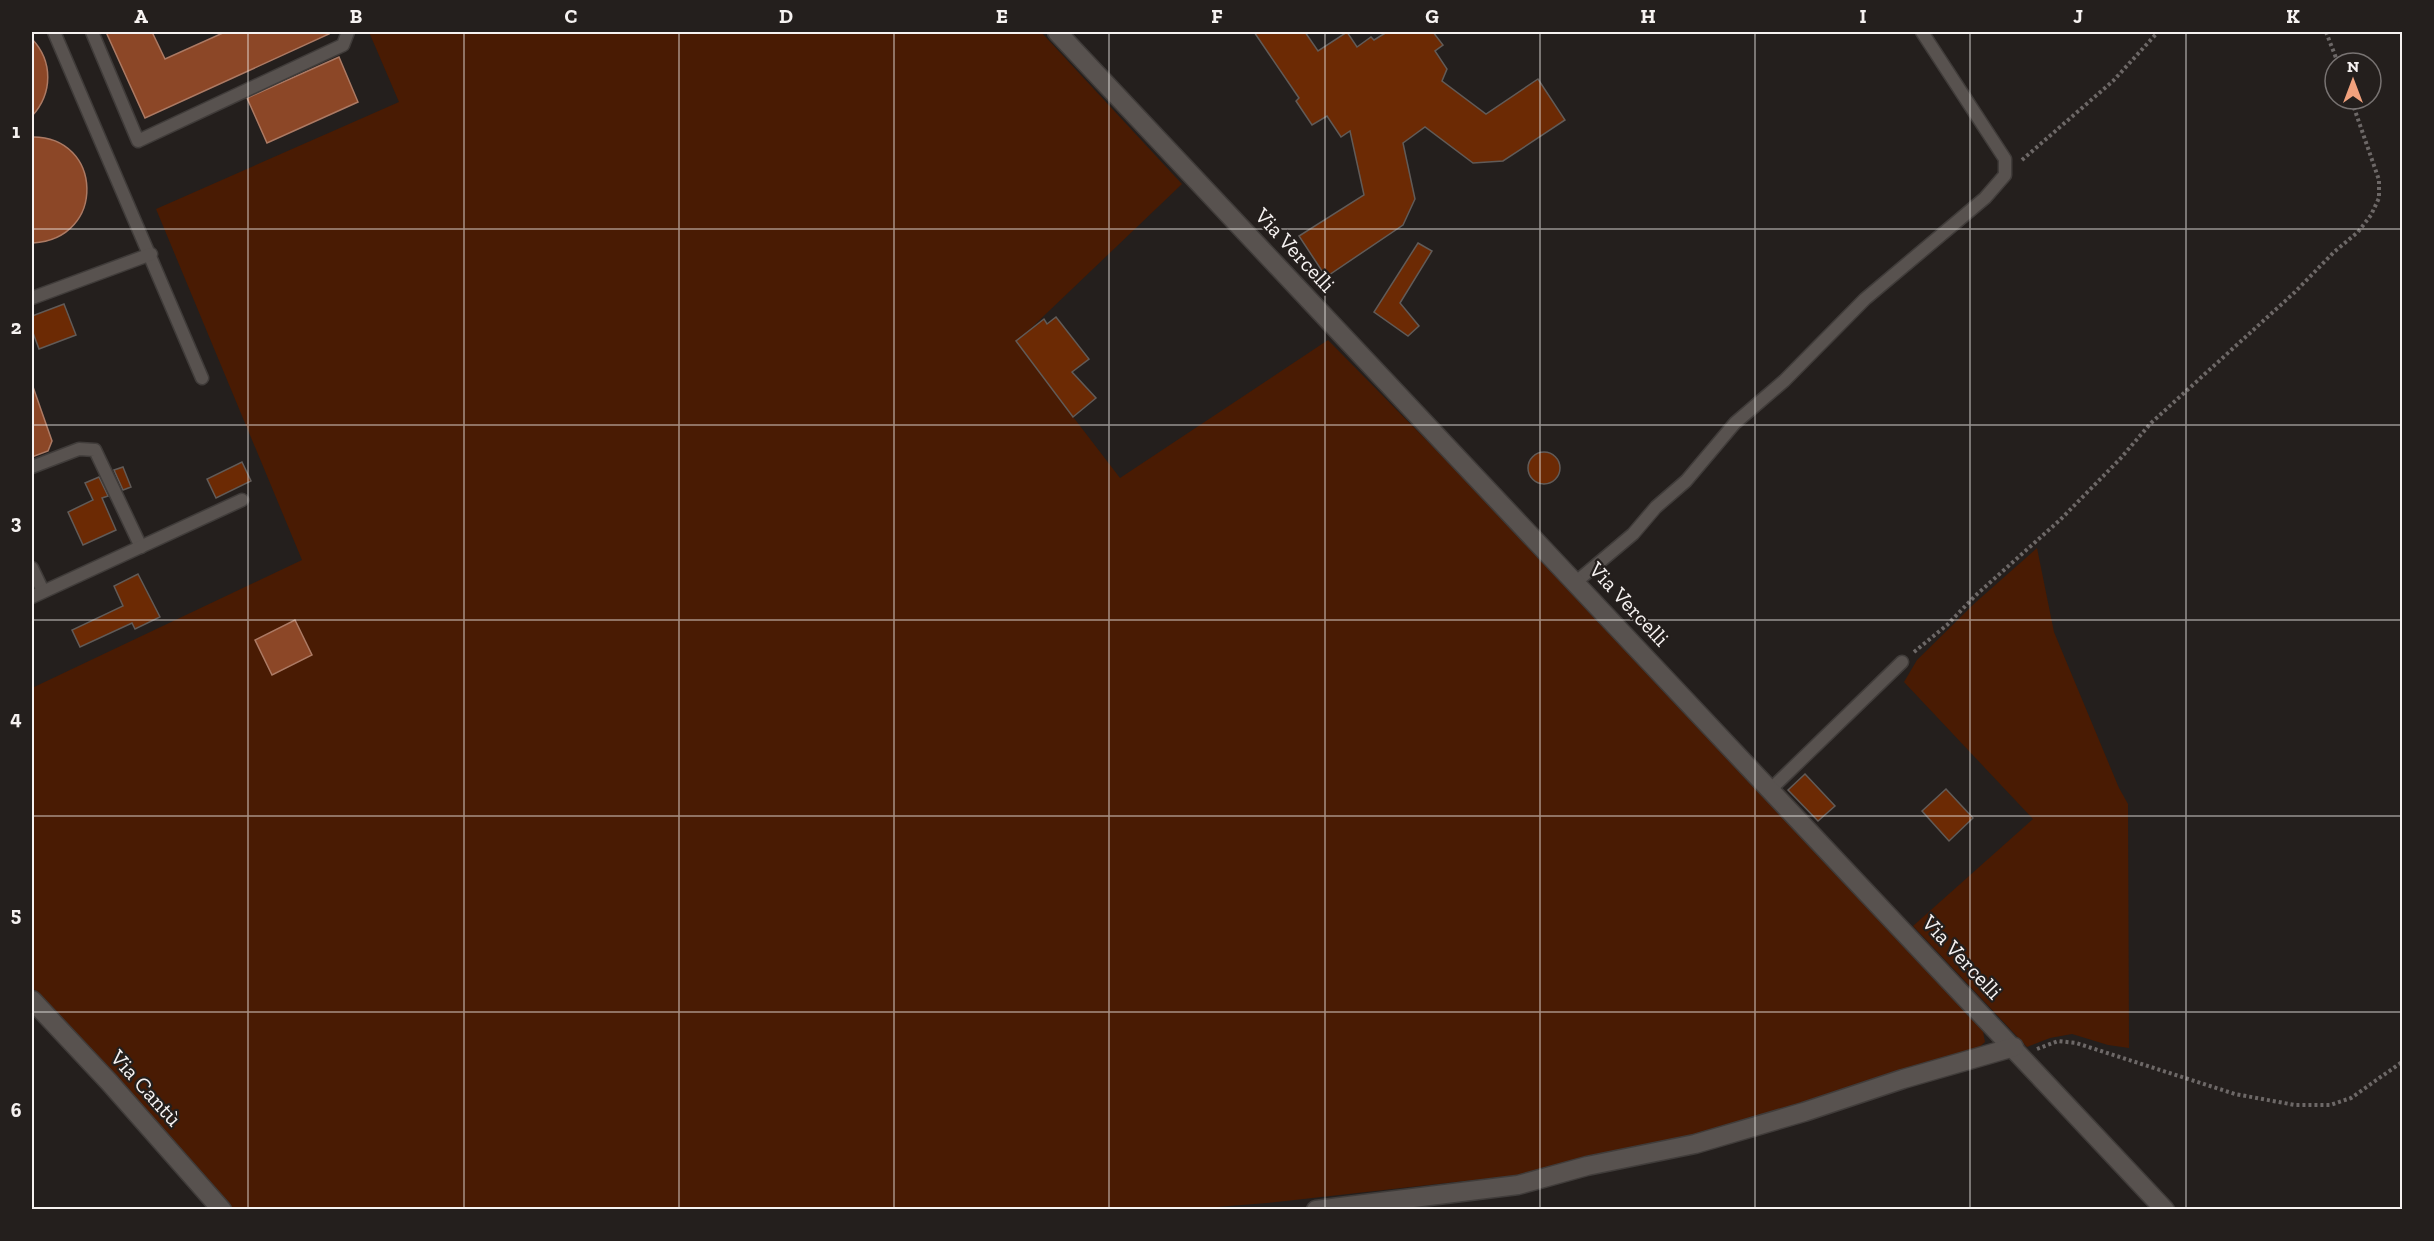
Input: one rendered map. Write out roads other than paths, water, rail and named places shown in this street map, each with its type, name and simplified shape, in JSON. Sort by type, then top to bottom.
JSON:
[{"type":"street","name":"Via Vercelli","points":[[1056,32],[2166,1209]]},
{"type":"street","name":"Via Cantù","points":[[32,1000],[109,1082],[222,1209]]},
{"type":"street","points":[[1316,1209],[1518,1185],[1587,1166],[1695,1144],[1804,1112],[1903,1079],[2019,1052]]},
{"type":"lane","points":[[54,32],[151,254],[202,378]]},
{"type":"lane","points":[[93,32],[138,141],[343,45],[348,32]]},
{"type":"lane","points":[[1575,582],[1633,534],[1656,507],[1686,481],[1736,423],[1784,381],[1865,299],[1985,198],[2005,175],[2005,159],[1922,32]]},
{"type":"lane","points":[[32,298],[151,254]]},
{"type":"lane","points":[[32,467],[79,449],[94,450],[141,547]]},
{"type":"lane","points":[[32,568],[37,594],[242,500]]},
{"type":"lane","points":[[1770,790],[1902,662]]}]
